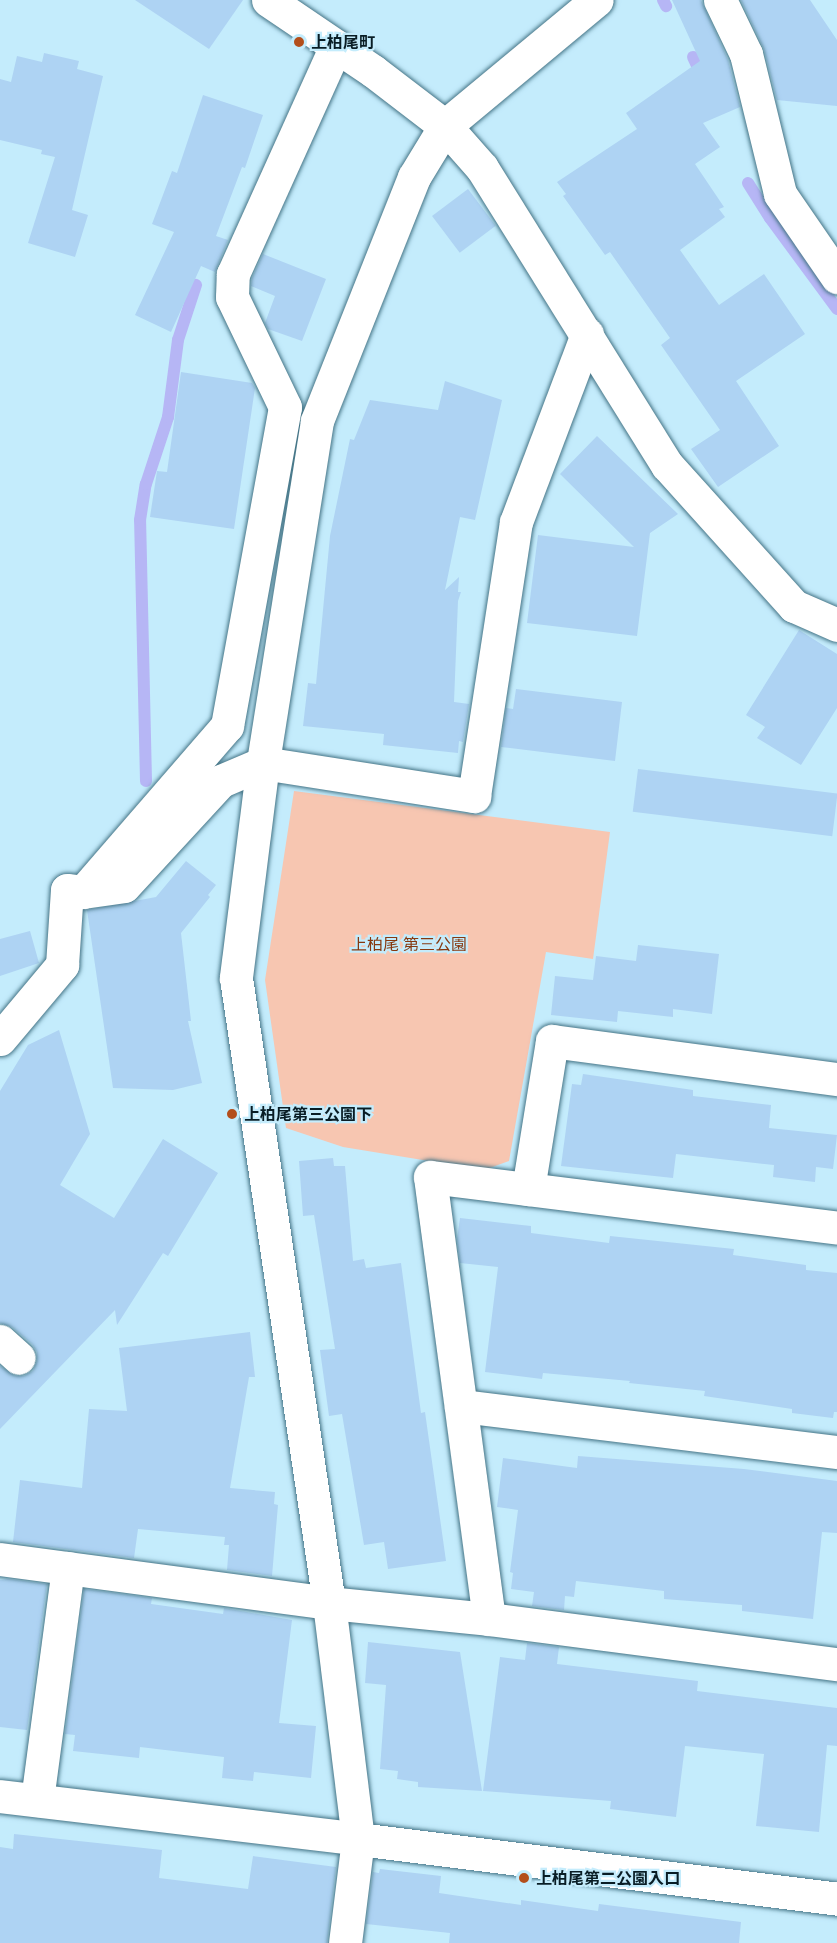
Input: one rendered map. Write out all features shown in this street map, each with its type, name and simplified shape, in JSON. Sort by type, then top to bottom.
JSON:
[{"type":"street","points":[[268,0],[336,46],[445,126],[482,168],[667,465],[794,606],[837,626]]},
{"type":"street","points":[[345,1943],[358,1839],[329,1603],[236,978],[263,763],[317,421],[414,177],[445,126],[597,0]]},
{"type":"street","points":[[720,0],[746,54],[780,194],[837,278]]},
{"type":"street","points":[[83,892],[227,726],[285,407],[232,297],[233,274],[336,46]]},
{"type":"street","points":[[0,1040],[62,965],[67,890],[83,892],[124,886],[221,781],[263,763],[474,796],[516,522],[587,334]]},
{"type":"street","points":[[528,1189],[552,1041],[837,1079]]},
{"type":"street","points":[[489,1619],[430,1177],[837,1228]]},
{"type":"street","points":[[461,1406],[837,1452]]},
{"type":"street","points":[[0,1559],[329,1603],[489,1619],[837,1664]]},
{"type":"street","points":[[38,1800],[68,1568]]},
{"type":"street","points":[[0,1796],[837,1899]]},
{"type":"green space","name":"上柏尾 第三公園","points":[[294,791],[610,832],[593,959],[546,952],[509,1161],[484,1170],[343,1147],[286,1128],[265,980]]},
{"type":"building","points":[[135,0],[243,0],[209,49]]},
{"type":"building","points":[[672,0],[701,0],[728,60],[740,107],[703,123],[720,147],[695,164],[724,207],[719,209],[725,217],[680,250],[719,305],[764,274],[805,334],[736,381],[779,446],[718,487],[691,449],[720,430],[661,345],[670,338],[610,252],[605,255],[563,196],[566,194],[557,182],[637,129],[626,113],[700,61]]},
{"type":"building","points":[[741,0],[810,0],[837,40],[837,106],[777,100],[764,49]]},
{"type":"building","points":[[44,53],[79,61],[77,69],[103,76],[72,210],[88,215],[75,257],[28,243],[55,157],[41,154],[42,150],[0,140],[0,79],[11,82],[17,56],[42,62]]},
{"type":"building","points":[[203,95],[263,115],[245,168],[242,167],[216,236],[228,240],[215,272],[201,266],[171,332],[135,315],[174,232],[152,224],[172,171],[177,173]]},
{"type":"building","points":[[468,189],[496,226],[460,253],[432,216]]},
{"type":"building","points":[[263,254],[326,279],[302,341],[268,329],[265,323],[275,296],[251,286],[252,278]]},
{"type":"building","points":[[181,372],[252,383],[255,388],[234,529],[150,517],[157,471],[167,472]]},
{"type":"building","points":[[445,381],[502,400],[475,520],[460,517],[445,590],[459,577],[458,592],[461,592],[458,601],[454,702],[469,704],[463,742],[459,741],[458,753],[383,745],[384,734],[303,726],[308,683],[316,684],[330,536],[350,439],[354,440],[370,400],[438,410]]},
{"type":"building","points":[[597,436],[678,514],[650,533],[637,636],[527,623],[538,535],[634,547],[560,474]]},
{"type":"building","points":[[799,630],[837,654],[837,708],[801,765],[757,738],[765,727],[746,715]]},
{"type":"building","points":[[516,689],[622,702],[615,761],[501,747],[506,708],[513,709]]},
{"type":"building","points":[[638,769],[837,793],[832,836],[633,812]]},
{"type":"building","points":[[186,861],[216,885],[208,895],[210,897],[181,933],[191,1021],[188,1021],[202,1083],[173,1090],[113,1088],[87,910],[156,897]]},
{"type":"building","points":[[30,931],[39,963],[0,976],[0,939]]},
{"type":"building","points":[[638,945],[719,954],[712,1014],[673,1009],[673,1017],[618,1011],[617,1022],[551,1015],[555,976],[593,980],[596,956],[636,961]]},
{"type":"building","points":[[59,1030],[90,1134],[60,1185],[114,1218],[163,1139],[218,1173],[168,1256],[163,1253],[117,1325],[115,1310],[0,1429],[0,1366],[15,1376],[24,1376],[33,1371],[37,1361],[37,1352],[32,1344],[12,1327],[0,1323],[0,1091],[28,1045]]},
{"type":"building","points":[[583,1074],[693,1090],[693,1096],[771,1105],[769,1128],[837,1135],[833,1169],[816,1167],[815,1182],[773,1177],[774,1165],[676,1154],[673,1178],[561,1166],[572,1084],[581,1085]]},
{"type":"building","points":[[333,1158],[334,1166],[345,1166],[353,1261],[364,1259],[366,1268],[401,1263],[421,1413],[425,1412],[446,1561],[388,1569],[384,1542],[364,1545],[342,1414],[329,1416],[320,1350],[335,1349],[314,1215],[303,1216],[299,1161]]},
{"type":"building","points":[[460,1218],[531,1226],[531,1233],[609,1243],[610,1236],[734,1249],[733,1255],[806,1265],[806,1270],[837,1273],[837,1412],[834,1412],[833,1418],[792,1413],[792,1409],[704,1396],[705,1391],[629,1383],[630,1381],[543,1373],[542,1379],[485,1372],[498,1267],[460,1263],[457,1239]]},
{"type":"building","points":[[250,1332],[255,1377],[249,1377],[230,1488],[275,1492],[274,1504],[278,1505],[272,1576],[227,1570],[229,1545],[224,1545],[225,1537],[138,1529],[134,1558],[13,1542],[20,1480],[82,1488],[89,1409],[127,1411],[119,1348]]},
{"type":"building","points":[[578,1456],[744,1469],[837,1481],[837,1533],[822,1532],[813,1619],[742,1611],[742,1605],[664,1599],[664,1591],[576,1581],[574,1597],[565,1596],[564,1610],[532,1606],[534,1592],[511,1589],[513,1573],[510,1572],[518,1510],[497,1507],[503,1458],[577,1468]]},
{"type":"building","points":[[0,1580],[47,1584],[27,1730],[0,1727]]},
{"type":"building","points":[[84,1589],[152,1598],[151,1604],[223,1614],[224,1608],[292,1620],[279,1723],[316,1726],[311,1778],[254,1772],[253,1781],[222,1778],[224,1757],[140,1747],[139,1758],[73,1751],[75,1735],[65,1734]]},
{"type":"building","points":[[368,1642],[460,1652],[482,1791],[418,1787],[418,1782],[397,1779],[398,1771],[380,1769],[386,1685],[365,1683]]},
{"type":"building","points":[[527,1643],[559,1647],[557,1664],[698,1681],[697,1691],[837,1708],[837,1746],[827,1745],[819,1832],[756,1826],[764,1754],[685,1746],[676,1817],[610,1809],[611,1801],[483,1791],[500,1657],[525,1660]]},
{"type":"building","points":[[14,1834],[162,1850],[159,1878],[248,1889],[253,1856],[336,1867],[327,1943],[0,1943],[0,1847],[13,1849]]},
{"type":"building","points":[[380,1869],[441,1876],[439,1893],[521,1905],[521,1900],[598,1911],[599,1904],[741,1922],[739,1943],[449,1943],[450,1933],[366,1924],[373,1872],[379,1873]]},
{"type":"waterway","points":[[663,0],[666,6]]},
{"type":"waterway","points":[[693,57],[703,78]]},
{"type":"waterway","points":[[748,183],[770,218],[837,309]]},
{"type":"waterway","points":[[146,781],[140,520],[146,484],[168,417],[178,340],[196,285]]},
{"type":"place","name":"上柏尾町","points":[[299,42]]},
{"type":"place","name":"上柏尾第三公園下","points":[[232,1114]]},
{"type":"place","name":"上柏尾第二公園入口","points":[[524,1878]]}]
